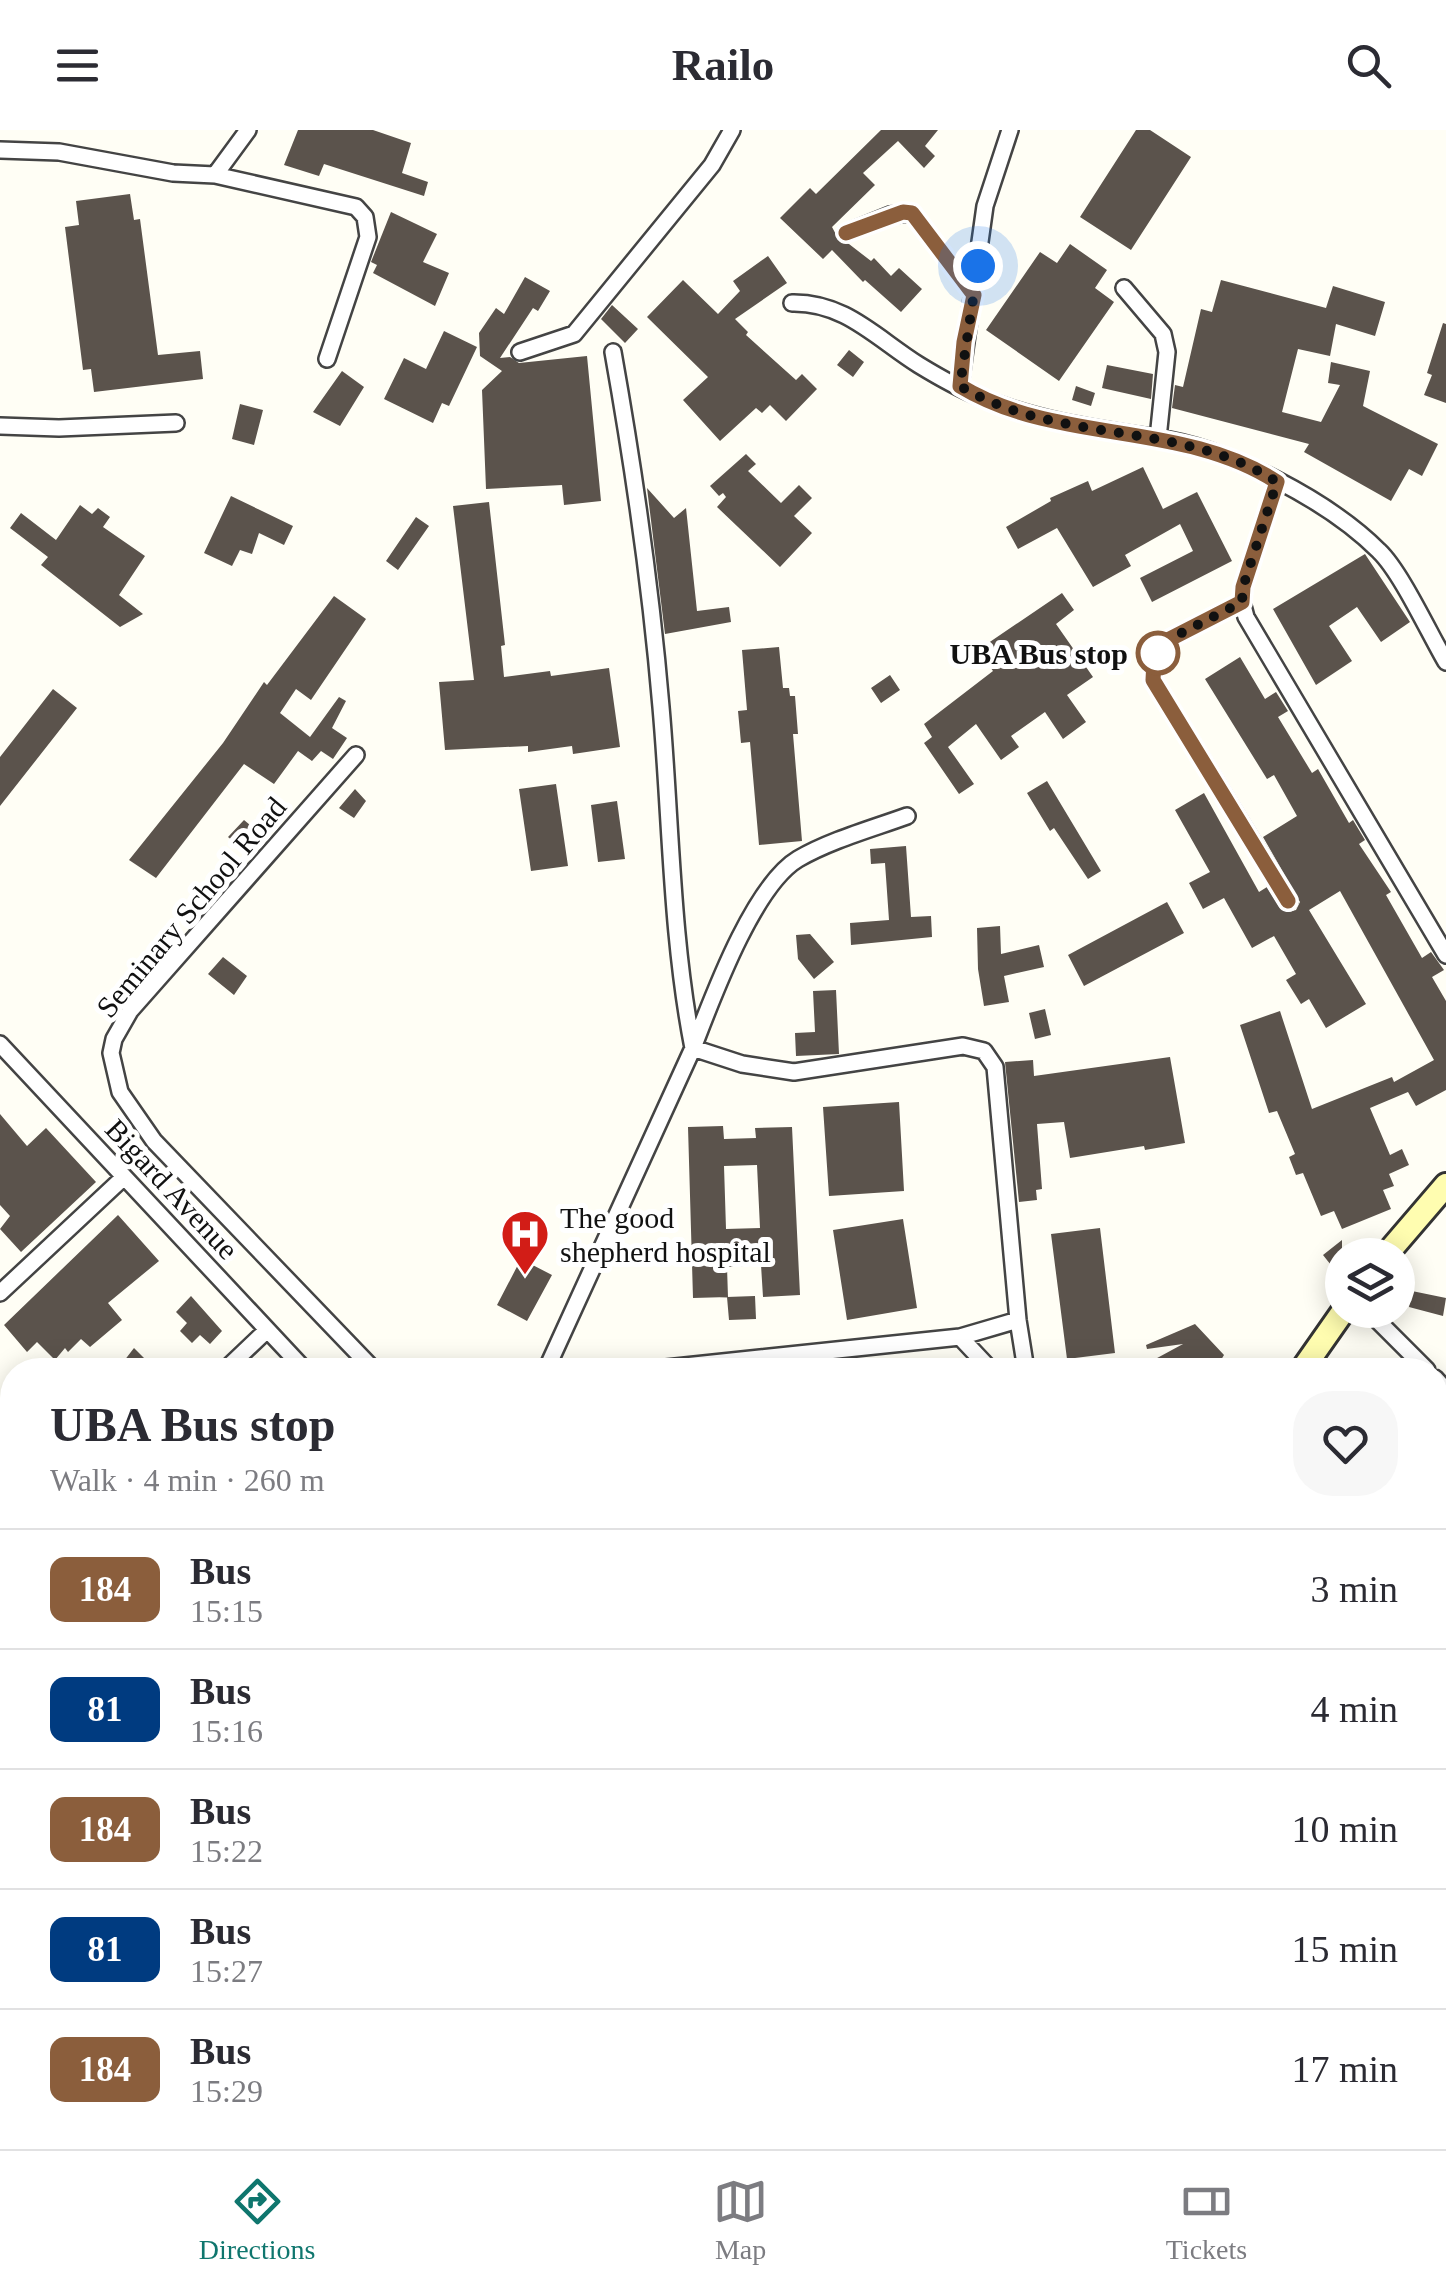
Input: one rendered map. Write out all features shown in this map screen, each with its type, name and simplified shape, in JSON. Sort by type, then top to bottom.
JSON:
[{"type":"main road","points":[[1401,1238],[1446,1186]]},
{"type":"main road","points":[[1310,1358],[1331,1328]]},
{"type":"street","points":[[216,175],[248,130]]},
{"type":"street","points":[[520,352],[574,334],[712,165],[732,130]]},
{"type":"street","points":[[960,386],[985,206],[1010,130]]},
{"type":"street","points":[[0,150],[59,152],[173,174],[216,175],[356,208],[365,218],[368,237],[327,359]]},
{"type":"street","points":[[846,233],[890,215],[912,213],[974,295]]},
{"type":"street","points":[[1124,288],[1163,334],[1168,352],[1158,438]]},
{"type":"street","points":[[792,303],[813,302],[850,315],[919,365],[978,396],[1062,424],[1210,450],[1319,504],[1378,550],[1446,662]]},
{"type":"street","points":[[613,352],[637,486],[661,704],[682,992],[693,1048]]},
{"type":"street","points":[[0,426],[59,428],[176,423]]},
{"type":"street","points":[[1277,482],[1243,587],[1246,618],[1446,955]]},
{"type":"street","points":[[1242,602],[1162,643],[1154,661],[1153,680],[1288,901]]},
{"type":"street","name":"Seminary School Road","points":[[356,755],[130,1012],[114,1039],[111,1054],[120,1092],[154,1140],[363,1358]]},
{"type":"street","points":[[551,1358],[762,895],[795,860],[906,816]]},
{"type":"street","name":"Bigard Avenue","points":[[0,1044],[294,1358]]},
{"type":"street","points":[[693,1048],[742,1064],[794,1072],[962,1046],[984,1052],[994,1066],[1024,1358]]},
{"type":"street","points":[[0,1293],[124,1177]]},
{"type":"street","points":[[761,1358],[960,1337],[1018,1320]]},
{"type":"street","points":[[1385,1328],[1415,1358]]},
{"type":"street","points":[[238,1358],[267,1330]]},
{"type":"street","points":[[960,1337],[980,1358]]},
{"type":"building","points":[[298,130],[373,130],[411,143],[402,173],[428,182],[424,196],[324,164],[319,176],[284,165]]},
{"type":"building","points":[[881,130],[938,130],[925,146],[935,156],[924,168],[898,141],[863,173],[875,185],[832,227],[840,242],[871,261],[874,258],[891,276],[899,268],[922,289],[901,312],[863,282],[832,250],[823,259],[780,218],[810,188],[816,194]]},
{"type":"building","points":[[1136,130],[1150,130],[1191,157],[1131,250],[1080,217]]},
{"type":"building","points":[[130,194],[134,220],[140,219],[158,355],[200,351],[203,379],[94,392],[91,369],[83,370],[65,227],[79,225],[76,201]]},
{"type":"building","points":[[391,212],[437,234],[423,262],[449,273],[435,306],[373,273],[377,265],[371,262]]},
{"type":"building","points":[[1070,244],[1107,270],[1095,288],[1114,302],[1059,381],[986,330],[1040,252],[1057,263]]},
{"type":"building","points":[[768,256],[787,283],[735,319],[748,332],[746,335],[796,380],[802,374],[817,389],[786,421],[770,405],[762,413],[756,408],[720,441],[683,400],[708,377],[647,317],[683,280],[718,314],[740,291],[733,281]]},
{"type":"building","points":[[525,277],[550,291],[538,311],[533,308],[500,358],[510,357],[519,363],[587,356],[601,501],[564,505],[562,485],[486,489],[482,390],[502,371],[480,356],[479,333],[496,308],[504,314]]},
{"type":"building","points":[[1221,280],[1326,308],[1333,286],[1385,302],[1375,336],[1336,324],[1330,356],[1298,349],[1282,412],[1321,422],[1340,385],[1328,383],[1331,362],[1370,371],[1363,406],[1438,444],[1422,476],[1409,469],[1391,501],[1304,452],[1309,444],[1172,408],[1175,385],[1183,387],[1201,309],[1212,312]]},
{"type":"building","points":[[612,305],[638,329],[625,343],[601,319]]},
{"type":"building","points":[[1443,323],[1446,324],[1446,403],[1424,395]]},
{"type":"building","points":[[444,331],[477,347],[449,406],[442,403],[433,423],[384,399],[404,358],[426,369]]},
{"type":"building","points":[[849,350],[864,362],[853,377],[837,365]]},
{"type":"building","points":[[1107,365],[1153,374],[1151,399],[1102,388]]},
{"type":"building","points":[[342,371],[364,387],[340,426],[313,412]]},
{"type":"building","points":[[1076,386],[1095,393],[1091,406],[1072,400]]},
{"type":"building","points":[[240,404],[263,410],[254,445],[232,439]]},
{"type":"building","points":[[746,454],[756,464],[748,471],[781,503],[799,485],[812,498],[794,516],[812,533],[780,567],[717,507],[726,497],[723,493],[719,496],[710,486]]},
{"type":"building","points":[[1143,467],[1163,509],[1197,492],[1232,561],[1152,602],[1140,578],[1193,551],[1180,524],[1125,555],[1131,566],[1093,587],[1057,528],[1018,549],[1006,527],[1051,501],[1050,498],[1088,481],[1092,491]]},
{"type":"building","points":[[647,488],[674,518],[686,508],[697,611],[729,607],[731,622],[665,634]]},
{"type":"building","points":[[231,496],[293,526],[284,545],[259,533],[252,554],[240,550],[232,566],[204,553]]},
{"type":"building","points":[[489,502],[505,645],[501,646],[504,677],[550,671],[551,676],[609,668],[620,747],[573,754],[572,746],[528,752],[528,746],[445,750],[439,682],[474,680],[453,506]]},
{"type":"building","points":[[80,505],[92,514],[98,508],[110,517],[103,527],[145,556],[119,595],[143,614],[120,627],[41,565],[48,557],[10,528],[21,513],[56,540]]},
{"type":"building","points":[[416,517],[429,526],[398,570],[386,561]]},
{"type":"building","points":[[1365,554],[1410,622],[1381,642],[1357,607],[1329,626],[1352,661],[1316,685],[1273,609]]},
{"type":"building","points":[[1062,593],[1074,610],[1056,624],[1093,677],[1067,695],[1086,722],[1063,739],[1045,712],[1011,736],[1019,747],[1001,760],[976,724],[948,747],[974,784],[959,794],[924,743],[932,737],[924,724],[993,671],[978,650]]},
{"type":"building","points":[[334,596],[366,619],[311,700],[296,689],[280,713],[310,737],[339,697],[346,701],[332,728],[347,738],[333,759],[321,751],[312,761],[298,751],[274,784],[244,764],[156,878],[129,860],[223,743],[264,682],[267,685]]},
{"type":"building","points":[[779,647],[783,688],[789,688],[790,696],[795,696],[798,734],[793,734],[802,841],[759,845],[750,742],[741,743],[738,711],[747,710],[742,650]]},
{"type":"building","points":[[1240,657],[1265,699],[1276,692],[1288,711],[1278,717],[1312,773],[1318,769],[1349,823],[1353,820],[1365,840],[1359,844],[1391,892],[1386,895],[1422,958],[1431,952],[1444,970],[1432,977],[1446,1001],[1446,1090],[1416,1106],[1408,1092],[1370,1108],[1390,1155],[1402,1149],[1409,1165],[1389,1174],[1394,1186],[1383,1190],[1391,1209],[1342,1229],[1334,1211],[1321,1216],[1303,1173],[1296,1175],[1289,1157],[1295,1154],[1277,1111],[1269,1113],[1240,1025],[1280,1011],[1312,1109],[1392,1077],[1394,1082],[1434,1060],[1340,891],[1309,910],[1366,1004],[1326,1028],[1309,999],[1301,1004],[1286,980],[1296,974],[1274,936],[1252,948],[1224,898],[1203,909],[1189,883],[1210,872],[1175,810],[1204,793],[1259,892],[1267,887],[1280,908],[1288,912],[1296,910],[1300,902],[1263,837],[1297,816],[1274,775],[1267,779],[1205,679]]},
{"type":"building","points":[[890,675],[900,690],[881,703],[871,688]]},
{"type":"building","points":[[53,689],[77,708],[0,806],[0,757]]},
{"type":"building","points":[[1047,781],[1101,871],[1088,879],[1054,828],[1050,831],[1027,793]]},
{"type":"building","points":[[556,784],[568,866],[531,871],[519,789]]},
{"type":"building","points":[[355,789],[366,801],[354,818],[339,808]]},
{"type":"building","points":[[617,801],[625,859],[598,862],[591,805]]},
{"type":"building","points":[[244,820],[261,834],[245,851],[228,837]]},
{"type":"building","points":[[906,846],[911,917],[931,916],[932,937],[851,945],[850,923],[889,920],[885,863],[871,864],[870,849]]},
{"type":"building","points":[[1167,902],[1184,933],[1084,986],[1068,955]]},
{"type":"building","points":[[1000,926],[1001,954],[1039,945],[1044,967],[1004,976],[1009,1002],[984,1006],[977,928]]},
{"type":"building","points":[[810,934],[834,962],[814,979],[798,959],[796,935]]},
{"type":"building","points":[[223,957],[247,976],[234,995],[208,974]]},
{"type":"building","points":[[836,990],[839,1054],[796,1056],[795,1033],[815,1032],[813,991]]},
{"type":"building","points":[[1045,1009],[1051,1035],[1035,1039],[1029,1013]]},
{"type":"building","points":[[1170,1057],[1185,1143],[1070,1158],[1064,1122],[1037,1124],[1042,1189],[1036,1190],[1037,1200],[1019,1202],[1005,1062],[1033,1060],[1034,1076]]},
{"type":"building","points":[[899,1102],[904,1191],[829,1196],[823,1107]]},
{"type":"building","points":[[0,1114],[27,1146],[46,1128],[96,1182],[21,1252],[0,1229],[10,1216],[0,1205]]},
{"type":"building","points":[[723,1126],[724,1139],[756,1138],[755,1128],[792,1127],[800,1295],[763,1297],[761,1265],[727,1267],[728,1297],[693,1298],[688,1127]],"holes":[[[757,1165],[760,1228],[726,1229],[724,1166]]]},
{"type":"building","points":[[118,1215],[159,1261],[108,1303],[122,1320],[90,1347],[81,1339],[68,1352],[65,1348],[53,1358],[37,1342],[27,1352],[4,1325]]},
{"type":"building","points":[[903,1219],[917,1308],[847,1320],[833,1230]]},
{"type":"building","points":[[1100,1228],[1115,1353],[1067,1358],[1051,1234]]},
{"type":"building","points":[[521,1259],[552,1275],[527,1321],[497,1305]]},
{"type":"building","points":[[1415,1292],[1446,1298],[1443,1316],[1415,1309]]},
{"type":"building","points":[[191,1296],[222,1331],[210,1344],[200,1335],[192,1343],[180,1331],[187,1323],[176,1312]]},
{"type":"building","points":[[755,1296],[756,1319],[729,1320],[727,1297]]},
{"type":"building","points":[[1195,1324],[1224,1355],[1157,1358],[1183,1344],[1147,1349],[1146,1345]]},
{"type":"building","points":[[134,1348],[144,1358],[126,1358]]},
{"type":"bus line","name":"184","points":[[846,233],[903,212],[912,213],[922,224],[974,295],[960,386],[978,396],[1062,424],[1210,450],[1277,482],[1243,587],[1242,602],[1162,643],[1154,661],[1153,680],[1288,901]]},
{"type":"place","name":"UBA Bus stop","points":[[1158,653]]},
{"type":"place","name":"The good shepherd hospital","points":[[525,1276]]},
{"type":"route","points":[[978,266],[960,386],[978,396],[1062,424],[1210,450],[1277,482],[1243,587],[1242,602],[1162,643],[1154,661],[1158,653]]}]
